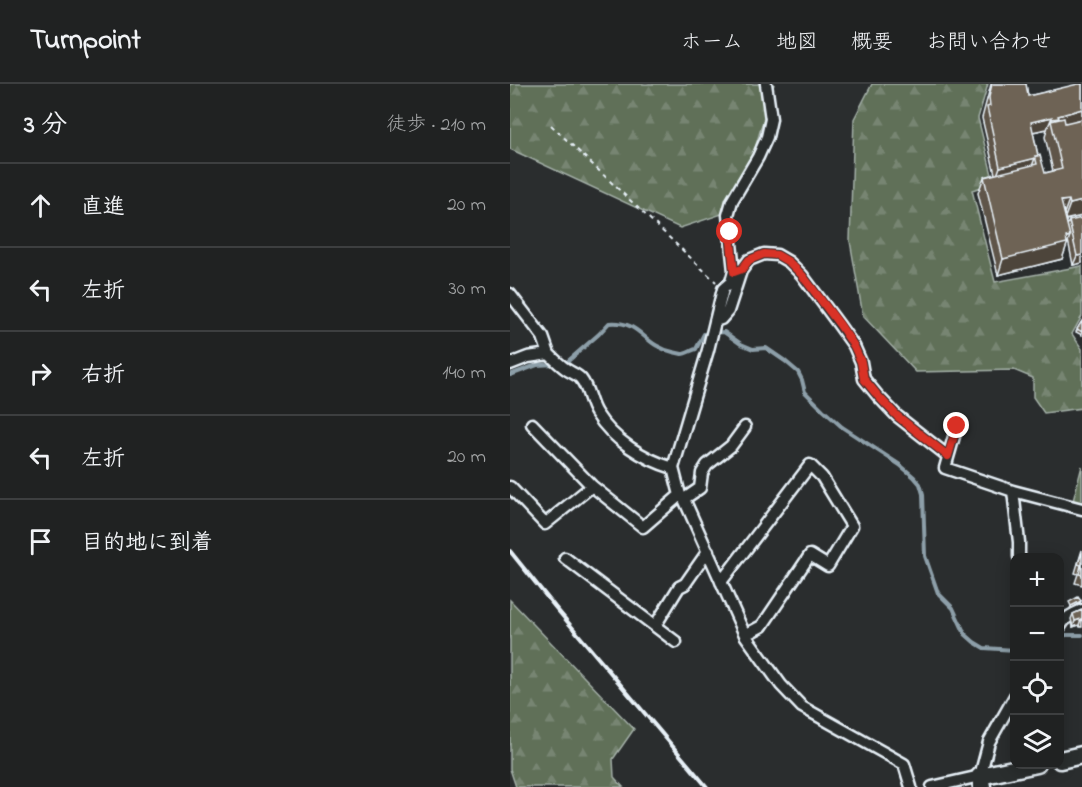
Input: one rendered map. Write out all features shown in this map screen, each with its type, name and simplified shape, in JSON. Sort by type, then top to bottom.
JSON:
[{"type":"main road","points":[[1064,759],[1082,755]]},
{"type":"main road","points":[[981,782],[1024,769]]},
{"type":"street","points":[[715,321],[728,312],[738,270],[728,215],[732,201],[767,137],[771,119],[766,84]]},
{"type":"street","points":[[911,787],[904,764],[802,707],[781,685],[745,635],[682,497],[673,468],[708,350],[723,289],[731,282],[738,270],[749,260],[764,254],[777,255],[789,262],[802,275],[849,339],[861,362],[864,379],[897,416],[948,456]]},
{"type":"street","points":[[510,294],[543,336],[551,355],[565,369],[579,376],[595,411],[616,435],[639,453],[673,468]]},
{"type":"street","points":[[510,364],[528,357],[551,355]]},
{"type":"street","points":[[532,424],[592,486],[643,527],[682,497],[700,488],[702,472],[707,465],[731,447],[745,427]]},
{"type":"street","points":[[957,426],[945,468],[1013,491],[1082,509]]},
{"type":"street","points":[[722,582],[810,465],[822,477],[852,526],[828,566],[810,555],[762,626],[745,635]]},
{"type":"street","points":[[510,487],[545,524],[592,486]]},
{"type":"street","points":[[1013,491],[1019,553]]},
{"type":"street","points":[[655,626],[679,587],[685,584],[708,551]]},
{"type":"street","points":[[565,558],[676,642]]},
{"type":"street","points":[[1064,620],[1082,610]]},
{"type":"street","points":[[932,787],[981,782],[989,742],[1010,703]]},
{"type":"path","points":[[551,125],[723,289]]},
{"type":"green space","points":[[510,84],[774,84],[737,209],[680,228],[510,149]]},
{"type":"green space","points":[[872,84],[988,84],[978,118],[994,183],[972,190],[995,282],[1082,266],[1082,316],[1072,334],[1082,349],[1082,408],[1044,413],[1033,397],[1033,378],[1014,370],[916,372],[863,316],[850,241],[854,119]]},
{"type":"green space","points":[[1082,466],[1082,503],[1073,501]]},
{"type":"green space","points":[[510,600],[634,729],[613,759],[614,777],[623,787],[516,787],[510,769]]},
{"type":"building","points":[[992,84],[1026,84],[1028,96],[1082,84],[1082,109],[1058,116],[1059,118],[1052,119],[1052,117],[1031,122],[1038,156],[1000,167],[987,107],[990,106],[989,97]]},
{"type":"building","points":[[1064,118],[1065,123],[1082,119],[1082,201],[1070,204],[1069,200],[1061,201],[1070,236],[1066,237],[1067,243],[1003,259],[984,177],[1037,164],[1035,156],[1040,155],[1045,173],[1062,169],[1051,121]]},
{"type":"building","points":[[1082,218],[1082,255],[1077,256],[1069,221]]},
{"type":"building","points":[[1082,321],[1082,332],[1077,329]]},
{"type":"building","points":[[1082,552],[1082,575],[1079,574],[1081,565],[1078,564]]},
{"type":"building","points":[[1078,597],[1081,601],[1071,606],[1069,602]]},
{"type":"building","points":[[1082,610],[1082,621],[1081,619],[1075,621],[1073,614]]},
{"type":"waterway","points":[[563,363],[567,362],[609,323],[628,325],[655,345],[682,354],[696,349],[704,334],[724,332],[753,349],[766,348],[798,372],[805,392],[842,427],[900,465],[920,484],[923,494],[925,556],[938,593],[953,608],[965,634],[974,642],[984,648],[1010,650]]},
{"type":"waterway","points":[[510,375],[537,365],[555,364]]},
{"type":"waterway","points":[[1064,636],[1082,635]]},
{"type":"railway","points":[[510,551],[707,787]]},
{"type":"route","points":[[730,232],[734,272],[742,269],[749,260],[764,254],[777,255],[789,262],[802,275],[854,346],[861,362],[864,379],[897,416],[948,456],[957,426]]}]
